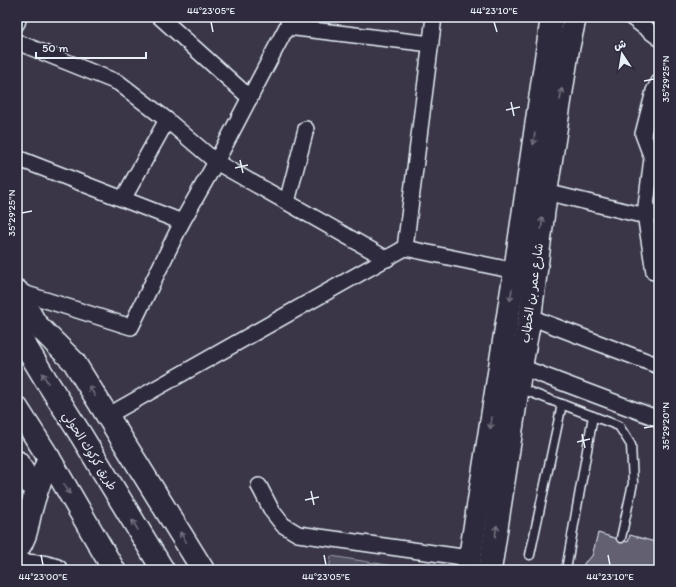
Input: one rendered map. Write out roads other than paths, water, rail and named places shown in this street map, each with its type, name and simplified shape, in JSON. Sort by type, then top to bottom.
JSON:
[{"type":"main road","name":"شارع عمر بن الخطاب","points":[[468,564],[515,271],[552,17]]},
{"type":"main road","name":"شارع عمر بن الخطاب","points":[[490,570],[530,317],[546,192],[568,49],[575,17]]},
{"type":"main road","points":[[17,291],[31,318],[23,329],[74,362],[203,570]]},
{"type":"main road","name":"طريق كركوك الحولي","points":[[23,329],[46,380],[81,434],[163,570]]},
{"type":"main road","points":[[17,408],[49,458],[114,570]]},
{"type":"main road","points":[[17,550],[28,529],[36,492],[49,458]]},
{"type":"main road","points":[[17,462],[36,492]]},
{"type":"main road","points":[[17,565],[45,567],[56,570]]},
{"type":"street","points":[[17,23],[19,17]]},
{"type":"street","points":[[160,17],[250,98]]},
{"type":"street","points":[[405,248],[434,17]]},
{"type":"street","points":[[631,17],[659,38]]},
{"type":"street","points":[[17,291],[131,327],[182,222],[216,162],[289,22],[431,44]]},
{"type":"street","points":[[17,42],[119,83],[167,120],[216,162],[387,259]]},
{"type":"street","points":[[659,82],[654,91],[643,134],[652,158],[654,272],[659,273]]},
{"type":"street","points":[[123,199],[167,120]]},
{"type":"street","points":[[287,202],[306,129]]},
{"type":"street","points":[[17,158],[182,222]]},
{"type":"street","points":[[546,192],[637,214],[652,213]]},
{"type":"street","points":[[107,416],[405,248],[515,271]]},
{"type":"street","points":[[530,317],[659,366]]},
{"type":"street","points":[[520,377],[659,419]]},
{"type":"street","points":[[260,486],[272,511],[283,525],[298,534],[468,564]]},
{"type":"lane","points":[[520,377],[562,404],[619,426],[631,445],[633,483],[621,538]]},
{"type":"lane","points":[[530,555],[562,404]]},
{"type":"lane","points":[[566,570],[593,416]]}]
